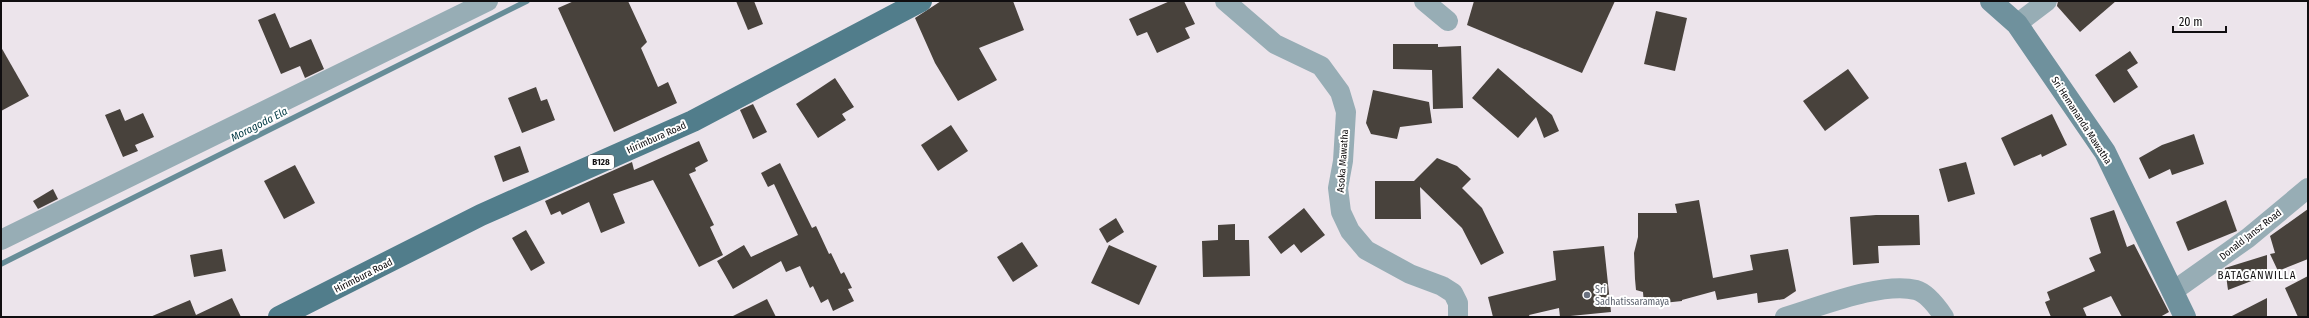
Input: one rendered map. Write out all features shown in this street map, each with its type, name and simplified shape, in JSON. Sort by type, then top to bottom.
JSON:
[{"type":"main road","name":"Hirimbura Road","points":[[279,317],[481,215],[693,121],[921,1]]},
{"type":"main road","name":"Sri Hemananda Mawatha","points":[[1991,1],[2017,24],[2105,152],[2184,317]]},
{"type":"street","points":[[1,240],[488,1]]},
{"type":"street","name":"Asoka Mawatha","points":[[1225,1],[1275,44],[1321,66],[1340,92],[1346,112],[1343,161],[1338,188],[1341,212],[1350,231],[1366,250],[1410,274],[1442,286],[1453,293],[1458,304],[1458,317]]},
{"type":"street","points":[[1424,1],[1448,21]]},
{"type":"street","points":[[2017,24],[2047,1]]},
{"type":"street","name":"Donald Jansz Road","points":[[2172,292],[2248,238],[2308,188]]},
{"type":"street","points":[[1786,317],[1873,291],[1894,288],[1917,290],[1937,305],[1944,317]]},
{"type":"building","points":[[574,1],[628,1],[647,42],[641,48],[658,87],[668,82],[677,103],[614,132],[558,8]]},
{"type":"building","points":[[736,1],[754,1],[763,24],[748,30]]},
{"type":"building","points":[[941,1],[1013,1],[1024,30],[979,48],[997,80],[958,101],[935,63],[915,18]]},
{"type":"building","points":[[1170,1],[1184,1],[1195,24],[1185,28],[1190,38],[1157,53],[1147,32],[1137,36],[1129,19]]},
{"type":"building","points":[[1474,1],[1615,1],[1582,73],[1467,25]]},
{"type":"building","points":[[2058,1],[2116,1],[2080,32],[2057,6]]},
{"type":"building","points":[[1656,11],[1687,18],[1675,71],[1644,64]]},
{"type":"building","points":[[275,13],[290,48],[311,39],[324,69],[305,78],[300,66],[281,74],[258,20]]},
{"type":"building","points":[[1393,44],[1438,44],[1438,47],[1461,46],[1463,108],[1433,109],[1432,70],[1393,69]]},
{"type":"building","points":[[1,47],[29,96],[1,111]]},
{"type":"building","points":[[2130,51],[2138,63],[2127,70],[2138,87],[2114,103],[2095,75]]},
{"type":"building","points":[[1498,68],[1552,115],[1559,131],[1544,138],[1536,117],[1518,138],[1472,98]]},
{"type":"building","points":[[1848,69],[1869,98],[1825,131],[1803,101]]},
{"type":"building","points":[[835,78],[854,107],[842,114],[846,120],[818,138],[796,104]]},
{"type":"building","points":[[536,87],[541,101],[547,99],[555,120],[522,133],[508,98]]},
{"type":"building","points":[[1373,90],[1429,102],[1432,123],[1400,127],[1397,139],[1371,134],[1366,123]]},
{"type":"building","points":[[753,104],[767,132],[753,139],[740,110]]},
{"type":"building","points":[[120,109],[125,121],[143,113],[154,137],[135,145],[138,151],[123,157],[105,115]]},
{"type":"building","points":[[2052,114],[2067,145],[2042,157],[2041,154],[2014,166],[2001,138]]},
{"type":"building","points":[[951,125],[968,151],[938,171],[921,145]]},
{"type":"building","points":[[2194,134],[2204,164],[2172,175],[2170,169],[2149,179],[2139,158],[2162,145]]},
{"type":"building","points":[[699,141],[708,161],[695,168],[696,171],[689,174],[714,225],[710,227],[723,255],[699,267],[653,180],[613,194],[625,223],[601,233],[589,202],[562,215],[560,211],[551,215],[545,201],[632,162],[634,170]]},
{"type":"building","points":[[520,146],[529,172],[503,182],[494,156]]},
{"type":"building","points":[[1437,158],[1457,166],[1471,179],[1462,188],[1482,208],[1504,253],[1481,265],[1462,228],[1420,187],[1421,219],[1375,219],[1375,181],[1414,181]]},
{"type":"building","points":[[1966,162],[1975,194],[1948,202],[1939,169]]},
{"type":"building","points":[[780,163],[812,228],[816,226],[829,254],[831,253],[841,274],[844,272],[852,288],[848,289],[854,301],[833,311],[828,299],[821,303],[813,286],[810,288],[800,266],[786,272],[781,261],[733,289],[717,261],[744,245],[751,257],[798,235],[774,184],[768,187],[761,173]]},
{"type":"building","points":[[295,165],[315,203],[284,219],[264,181]]},
{"type":"building","points":[[53,189],[58,199],[38,209],[33,201]]},
{"type":"building","points":[[1699,200],[1713,278],[1753,270],[1750,255],[1788,249],[1796,291],[1784,299],[1758,303],[1757,293],[1717,300],[1715,291],[1682,301],[1644,305],[1643,292],[1636,290],[1635,279],[1634,253],[1638,237],[1638,213],[1677,213],[1675,204]]},
{"type":"building","points":[[2226,200],[2237,231],[2188,251],[2176,222]]},
{"type":"building","points":[[1304,208],[1325,235],[1301,253],[1294,244],[1281,254],[1268,237]]},
{"type":"building","points":[[2308,209],[2308,259],[2278,271],[2270,254],[2275,253],[2270,236]]},
{"type":"building","points":[[2114,210],[2127,247],[2134,244],[2169,312],[2160,317],[2122,317],[2111,296],[2083,308],[2087,317],[2051,317],[2045,302],[2050,300],[2047,292],[2095,271],[2089,258],[2101,253],[2090,218]]},
{"type":"building","points":[[1876,215],[1919,215],[1920,245],[1878,246],[1879,263],[1853,265],[1850,217]]},
{"type":"building","points":[[1116,218],[1124,232],[1107,243],[1099,229]]},
{"type":"building","points":[[1235,224],[1235,240],[1249,240],[1250,276],[1203,277],[1202,241],[1218,240],[1218,225]]},
{"type":"building","points":[[526,230],[545,263],[531,271],[512,238]]},
{"type":"building","points":[[1022,242],[1038,266],[1013,282],[997,257]]},
{"type":"building","points":[[1109,245],[1157,266],[1139,305],[1091,283]]},
{"type":"building","points":[[1604,246],[1611,312],[1560,317],[1559,308],[1529,315],[1530,317],[1493,317],[1488,297],[1556,280],[1553,251]]},
{"type":"building","points":[[222,249],[226,271],[194,277],[190,255]]},
{"type":"building","points":[[2267,255],[2267,275],[2228,290],[2225,268]]},
{"type":"building","points":[[2308,276],[2308,317],[2298,317],[2285,288]]},
{"type":"building","points":[[232,298],[241,317],[150,317],[190,300],[196,315]]},
{"type":"building","points":[[2267,298],[2267,317],[2230,317]]},
{"type":"building","points":[[767,299],[776,317],[731,317]]},
{"type":"waterway","name":"Moragoda Ela","points":[[1,264],[527,1]]},
{"type":"place","name":"Sri Sadhatissaramaya","points":[[1587,295]]},
{"type":"district","name":"BATAGANWILLA","points":[[2257,275]]}]
